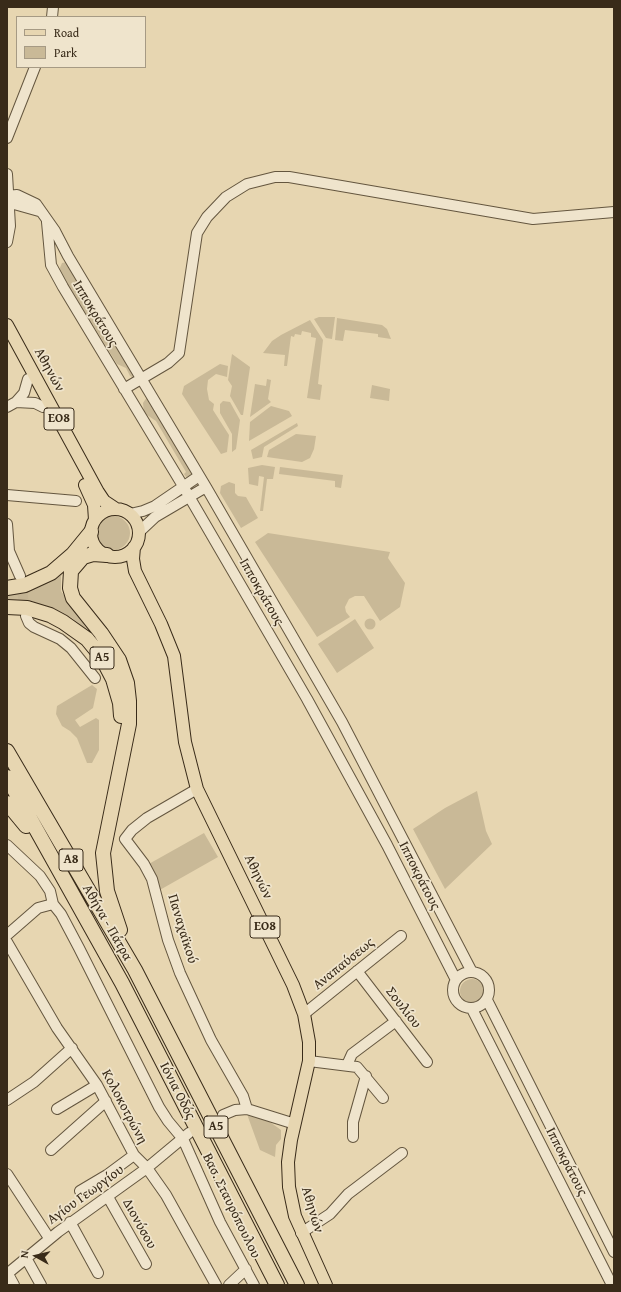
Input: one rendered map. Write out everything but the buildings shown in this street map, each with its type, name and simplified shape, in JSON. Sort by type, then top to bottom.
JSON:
[{"type":"highway","points":[[7,588],[29,583],[51,573],[73,554],[93,526]]},
{"type":"highway","points":[[113,556],[93,554],[83,557],[71,571],[70,588],[73,598],[101,633],[119,660],[127,683],[129,702],[128,724],[119,766]]},
{"type":"highway","name":"Α5","points":[[7,607],[38,611],[63,622],[87,639],[101,656],[113,679],[120,703],[119,766],[103,853],[104,868],[107,891],[113,912],[135,970]]},
{"type":"highway","name":"Αθήνα - Πάτρα","points":[[7,751],[135,970]]},
{"type":"highway","name":"Αθήνα - Πάτρα","points":[[7,777],[75,897]]},
{"type":"highway","name":"Α5","points":[[7,803],[24,823],[51,867],[75,897]]},
{"type":"highway","name":"Ιόνια Οδός","points":[[75,897],[122,983],[277,1285]]},
{"type":"highway","name":"Ιόνια Οδός","points":[[135,970],[297,1285]]},
{"type":"main road","name":"Αθηνών","points":[[7,325],[98,492],[104,501],[116,509],[130,514]]},
{"type":"main road","name":"Αθηνών","points":[[7,342],[28,378],[91,498],[94,505],[94,544],[102,553],[113,556],[137,577]]},
{"type":"main road","points":[[93,526],[104,512],[116,509]]},
{"type":"main road","points":[[130,514],[136,522],[139,532]]},
{"type":"main road","name":"Αθηνών","points":[[139,532],[134,547],[133,565],[137,577],[161,624],[174,656],[185,742],[197,789],[294,985],[304,1014],[309,1042],[309,1061],[288,1162],[289,1187],[292,1208],[326,1285]]},
{"type":"main road","points":[[113,556],[127,553],[134,547]]},
{"type":"street","points":[[7,139],[35,68]]},
{"type":"street","points":[[7,174],[10,226],[7,242]]},
{"type":"street","points":[[124,389],[168,363],[179,353],[197,233],[200,227],[226,197],[247,184],[275,177],[289,177],[533,219],[614,212]]},
{"type":"street","name":"Ιπποκράτους","points":[[8,199],[27,198],[36,204],[55,231],[68,256],[206,487],[342,722],[472,972]]},
{"type":"street","points":[[8,199],[30,208],[44,216]]},
{"type":"street","points":[[10,226],[22,210],[30,208]]},
{"type":"street","name":"Ιπποκράτους","points":[[44,216],[51,265],[183,486],[333,745],[387,845],[456,980]]},
{"type":"street","points":[[7,407],[16,402],[24,393],[28,378]]},
{"type":"street","points":[[16,402],[35,403],[43,407]]},
{"type":"street","points":[[130,514],[155,506],[199,476]]},
{"type":"street","points":[[139,532],[155,517],[206,487]]},
{"type":"street","points":[[7,495],[76,501]]},
{"type":"street","points":[[7,524],[9,551],[20,576]]},
{"type":"street","points":[[26,616],[29,623],[34,627],[60,639],[71,648],[95,678]]},
{"type":"street","name":"Παναχαϊκού","points":[[197,789],[147,818],[132,830],[125,839],[144,864],[152,879],[168,940],[180,973],[211,1040],[243,1096],[247,1109]]},
{"type":"street","name":"Βασ. Σταυρόπουλου","points":[[7,845],[38,873],[50,891],[53,904],[61,914],[76,942],[159,1107],[168,1121],[186,1136],[220,1222],[254,1285]]},
{"type":"street","points":[[7,935],[38,908],[53,904]]},
{"type":"street","name":"Αναπαύσεως","points":[[304,1014],[401,936]]},
{"type":"street","name":"Κολοκοτρώνη","points":[[7,942],[39,999],[98,1084],[134,1156],[147,1168],[166,1195],[216,1285]]},
{"type":"street","name":"Σουλίου","points":[[357,971],[427,1062]]},
{"type":"street","points":[[472,972],[483,976],[488,982],[490,991],[487,1000],[480,1006],[472,1009],[463,1007],[457,1001],[453,990],[456,980],[464,974],[472,972]]},
{"type":"street","name":"Ιπποκράτους","points":[[487,1000],[614,1252]]},
{"type":"street","name":"Ιπποκράτους","points":[[472,1009],[612,1285]]},
{"type":"street","points":[[347,1065],[352,1054],[396,1021]]},
{"type":"street","points":[[7,1100],[34,1082],[72,1048]]},
{"type":"street","points":[[309,1061],[347,1065],[357,1068],[366,1076],[383,1098]]},
{"type":"street","points":[[353,1137],[353,1122],[366,1076]]},
{"type":"street","points":[[58,1109],[98,1084]]},
{"type":"street","points":[[51,1150],[106,1101]]},
{"type":"street","points":[[223,1115],[235,1110],[247,1109],[295,1124]]},
{"type":"street","name":"Αγίου Γεωργίου","points":[[7,1274],[70,1222],[108,1197],[186,1136]]},
{"type":"street","points":[[302,1233],[330,1214],[348,1194],[402,1153]]},
{"type":"street","points":[[80,1191],[107,1175],[134,1156]]},
{"type":"street","points":[[7,1174],[10,1185],[50,1238]]},
{"type":"street","name":"Διονύσου","points":[[108,1197],[146,1264]]},
{"type":"street","points":[[70,1222],[98,1273]]},
{"type":"street","points":[[26,1258],[41,1285]]},
{"type":"street","points":[[229,1285],[246,1269]]},
{"type":"street","points":[[7,1274],[14,1285]]},
{"type":"green space","points":[[67,262],[135,376],[134,378],[130,376],[126,368],[117,364],[59,270],[62,263]]},
{"type":"green space","points":[[319,317],[335,317],[332,339],[326,338],[314,319]]},
{"type":"green space","points":[[337,318],[382,325],[387,329],[391,339],[378,337],[378,334],[345,330],[343,341],[335,340]]},
{"type":"green space","points":[[310,320],[323,340],[318,384],[322,385],[320,400],[307,398],[316,338],[311,337],[311,333],[302,331],[301,335],[295,334],[294,337],[291,336],[287,366],[284,366],[285,355],[263,353],[272,341]]},
{"type":"green space","points":[[232,354],[250,367],[243,415],[241,415],[230,396],[232,386],[228,380]]},
{"type":"green space","points":[[220,364],[228,366],[227,377],[216,374],[208,380],[207,389],[209,400],[214,404],[213,410],[229,435],[227,452],[221,454],[182,394],[184,386]]},
{"type":"green space","points":[[267,379],[271,380],[268,399],[271,402],[250,417],[255,384],[266,386]]},
{"type":"green space","points":[[372,385],[390,389],[389,401],[370,398]]},
{"type":"green space","points":[[147,397],[194,475],[186,477],[184,474],[186,472],[156,421],[144,413],[143,403]]},
{"type":"green space","points":[[223,401],[230,402],[240,420],[236,449],[232,452],[232,434],[220,413],[220,404]]},
{"type":"green space","points":[[271,406],[289,411],[292,416],[249,441],[250,422]]},
{"type":"green space","points":[[297,423],[298,426],[264,447],[262,457],[253,459],[251,450]]},
{"type":"green space","points":[[296,434],[316,436],[314,449],[310,458],[302,462],[267,457],[269,450]]},
{"type":"green space","points":[[262,465],[275,467],[273,479],[267,479],[263,511],[260,511],[264,477],[259,476],[258,486],[249,484],[248,468]]},
{"type":"green space","points":[[280,467],[343,475],[341,488],[335,487],[335,481],[279,474]]},
{"type":"green space","points":[[229,482],[235,484],[235,493],[238,496],[246,497],[258,518],[241,528],[220,493],[221,486]]},
{"type":"green space","points":[[116,516],[125,521],[129,526],[129,540],[125,545],[120,549],[110,550],[106,549],[97,540],[96,530],[97,526],[106,517]]},
{"type":"green space","points":[[268,533],[390,552],[388,558],[405,583],[400,607],[380,621],[364,596],[355,596],[349,599],[345,607],[346,612],[350,617],[317,637],[255,542]]},
{"type":"green space","points":[[66,568],[61,576],[61,591],[89,632],[72,618],[51,608],[7,601],[7,593]]},
{"type":"green space","points":[[355,619],[374,648],[337,673],[318,644]]},
{"type":"green space","points":[[368,619],[372,619],[374,620],[374,628],[368,629],[365,626],[365,622]]},
{"type":"green space","points":[[92,685],[97,689],[93,708],[75,720],[80,727],[96,718],[99,720],[99,750],[92,763],[87,763],[77,738],[62,726],[56,714],[57,706]]},
{"type":"green space","points":[[477,791],[486,831],[492,844],[445,889],[413,829],[445,808]]},
{"type":"green space","points":[[204,833],[218,857],[158,891],[147,865]]},
{"type":"green space","points":[[472,979],[477,980],[483,986],[483,996],[477,1002],[472,1003],[467,1002],[461,996],[460,991],[461,986],[467,980]]},
{"type":"green space","points":[[249,1113],[263,1117],[281,1130],[281,1139],[276,1145],[275,1157],[260,1150],[248,1117]]},
{"type":"tunnel","points":[[20,579],[26,615]]}]
